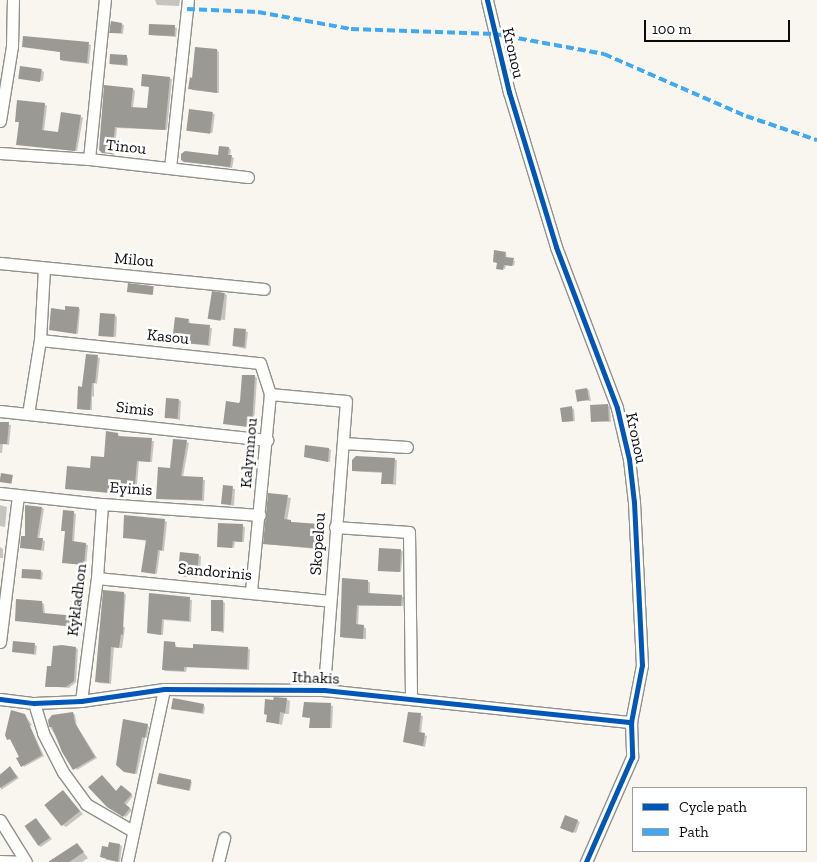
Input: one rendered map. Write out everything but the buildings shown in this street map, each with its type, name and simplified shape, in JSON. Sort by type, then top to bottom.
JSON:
[{"type":"street","points":[[0,121],[12,46],[13,0]]},
{"type":"street","points":[[89,159],[105,0]]},
{"type":"street","points":[[170,168],[188,0]]},
{"type":"street","name":"Kronou","points":[[487,0],[509,92],[556,247],[617,408],[629,459],[634,502],[642,665],[631,722],[632,757],[586,862]]},
{"type":"street","name":"Tinou","points":[[0,153],[89,159],[248,177]]},
{"type":"street","name":"Milou","points":[[0,263],[264,289]]},
{"type":"street","points":[[28,414],[40,340],[44,268]]},
{"type":"street","name":"Kasou","points":[[40,340],[260,363],[270,394]]},
{"type":"street","name":"Skopelou","points":[[270,394],[346,402],[324,690]]},
{"type":"street","name":"Kalymnou","points":[[251,591],[260,515],[270,394]]},
{"type":"street","name":"Simis","points":[[0,410],[267,440]]},
{"type":"street","points":[[343,443],[407,447]]},
{"type":"street","name":"Eyinis","points":[[0,493],[102,504],[260,515]]},
{"type":"street","points":[[0,642],[18,495]]},
{"type":"street","name":"Kykladhon","points":[[81,701],[97,578],[102,504]]},
{"type":"street","points":[[335,527],[409,532],[411,699]]},
{"type":"street","name":"Sandorinis","points":[[97,578],[251,591],[330,601]]},
{"type":"street","points":[[127,862],[164,689]]},
{"type":"street","name":"Ithakis","points":[[0,699],[34,703],[81,701],[164,689],[324,690],[631,722]]},
{"type":"street","points":[[34,703],[43,733],[55,757],[63,772],[86,804],[133,831]]},
{"type":"street","points":[[0,820],[26,862]]},
{"type":"street","points":[[218,862],[224,838]]},
{"type":"street","points":[[0,861],[26,862]]},
{"type":"marked path","points":[[187,9],[258,12],[351,29],[495,34],[604,54],[746,116],[817,140]]},
{"type":"cycle path","points":[[487,0],[509,92],[556,247],[617,408],[629,459],[634,502],[642,665],[631,722],[632,757],[586,862]]},
{"type":"cycle path","points":[[0,699],[34,703],[81,701],[164,689],[324,690],[631,722]]}]
